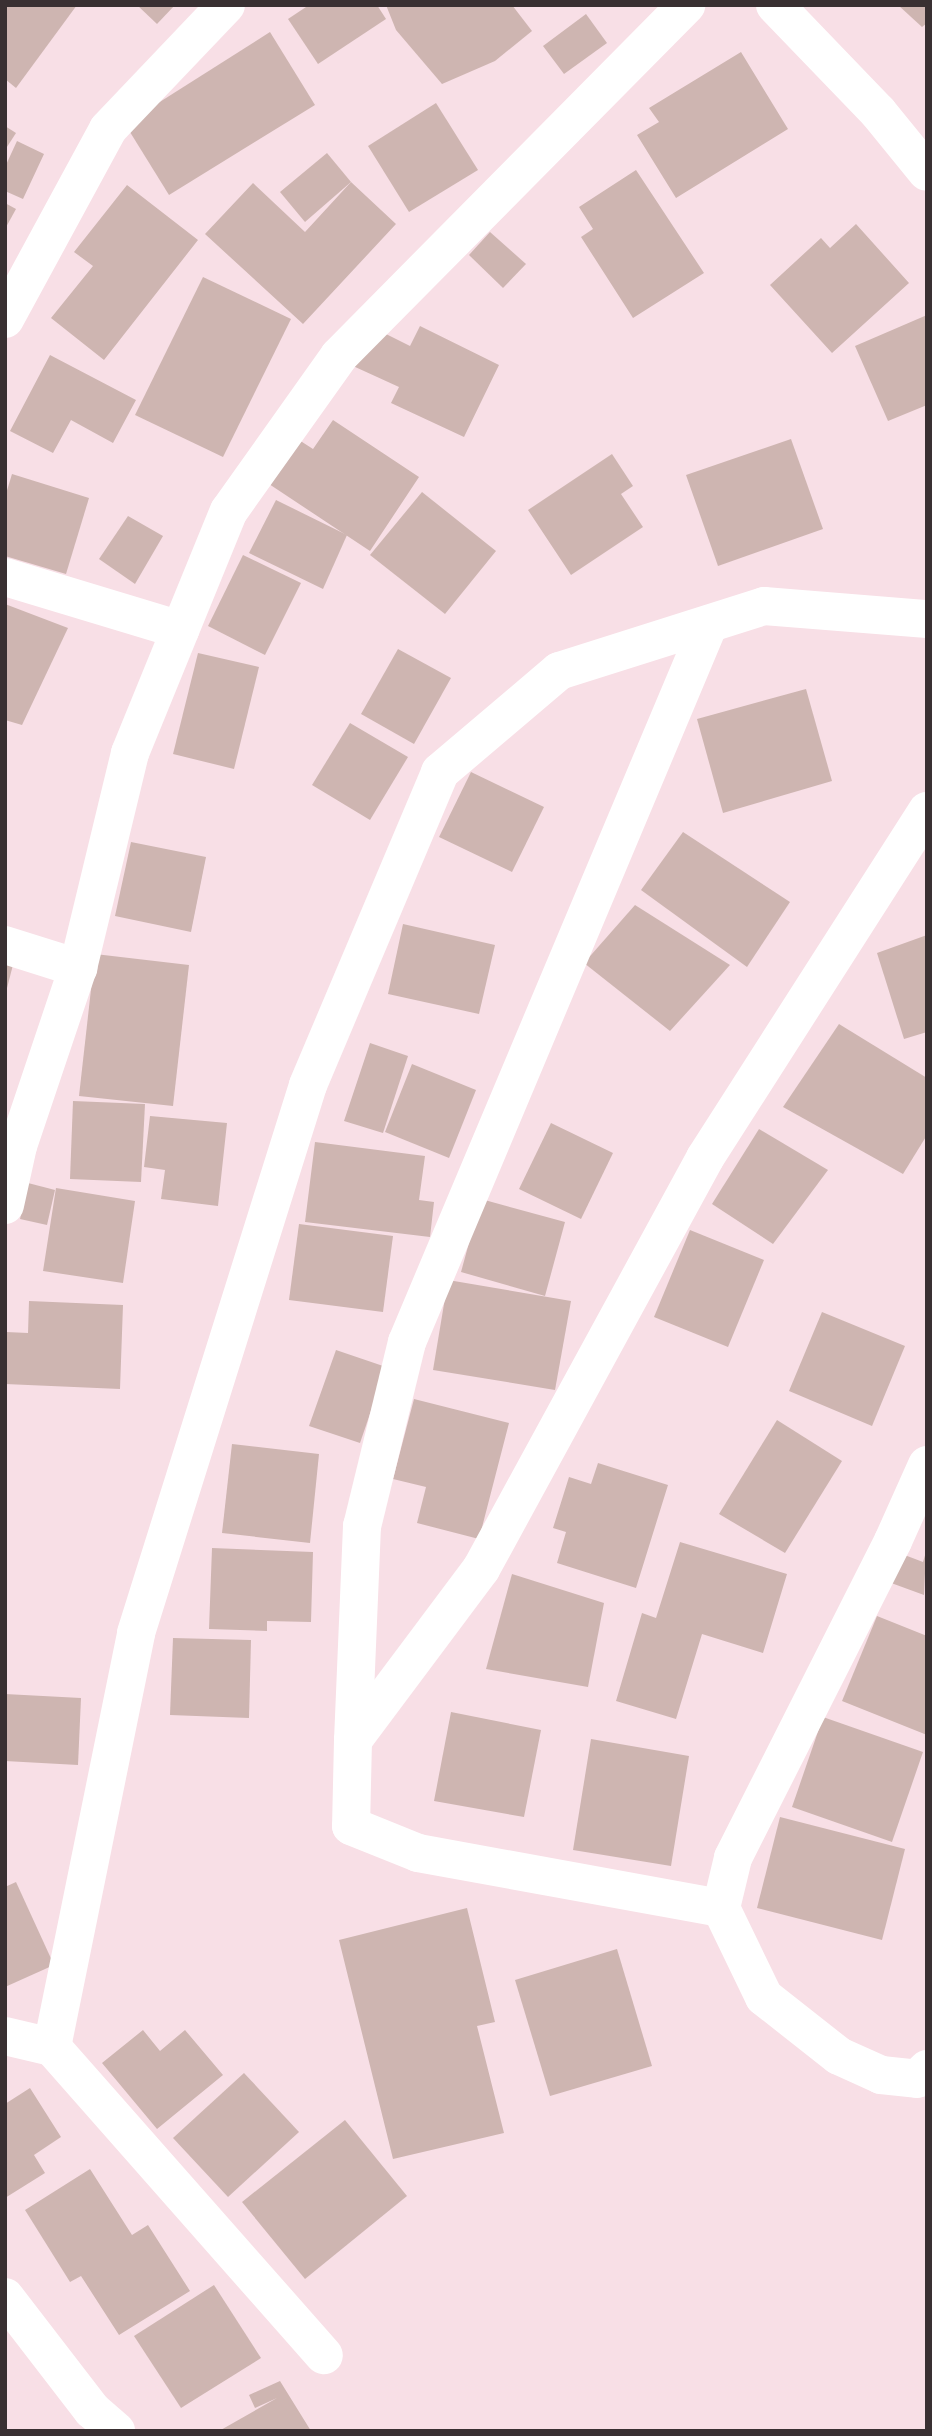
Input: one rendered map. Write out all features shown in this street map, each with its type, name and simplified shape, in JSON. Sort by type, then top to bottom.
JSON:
[{"type":"street","points":[[5,318],[108,129],[226,5]]},
{"type":"street","points":[[5,1205],[18,1146],[78,968],[130,753],[229,511],[339,356],[686,5]]},
{"type":"street","points":[[775,5],[878,112],[927,172]]},
{"type":"street","points":[[5,577],[180,630]]},
{"type":"street","points":[[52,2046],[136,1633],[308,1085],[440,772],[559,671],[764,606],[927,619]]},
{"type":"street","points":[[709,624],[407,1342],[362,1526],[351,1826],[418,1853],[721,1908]]},
{"type":"street","points":[[353,1740],[481,1569],[705,1157],[913,855],[927,811]]},
{"type":"street","points":[[5,945],[78,968]]},
{"type":"street","points":[[927,1465],[893,1541],[733,1858],[721,1908],[764,1997],[839,2056],[881,2076],[917,2079],[927,2069]]},
{"type":"street","points":[[5,2036],[52,2046],[324,2355]]},
{"type":"street","points":[[5,2297],[92,2410],[116,2431]]},
{"type":"building","points":[[5,5],[77,5],[16,88],[5,79]]},
{"type":"building","points":[[137,5],[175,5],[157,24]]},
{"type":"building","points":[[309,5],[377,5],[386,19],[318,64],[288,19]]},
{"type":"building","points":[[386,5],[512,5],[532,31],[495,61],[442,84],[396,30]]},
{"type":"building","points":[[898,5],[927,5],[927,23],[922,27]]},
{"type":"building","points":[[586,14],[607,43],[564,74],[543,46]]},
{"type":"building","points":[[270,32],[315,105],[169,195],[125,124]]},
{"type":"building","points":[[741,52],[788,129],[676,198],[637,135],[659,122],[649,108]]},
{"type":"building","points":[[436,103],[478,170],[409,212],[368,146]]},
{"type":"building","points":[[5,126],[16,133],[5,150]]},
{"type":"building","points":[[17,141],[44,154],[23,199],[5,191],[5,167]]},
{"type":"building","points":[[327,153],[351,182],[305,222],[280,192]]},
{"type":"building","points":[[636,170],[704,273],[633,318],[581,237],[593,229],[579,207]]},
{"type":"building","points":[[351,182],[396,224],[303,324],[205,234],[253,183],[305,232]]},
{"type":"building","points":[[127,185],[198,240],[104,360],[51,318],[93,266],[74,252]]},
{"type":"building","points":[[5,203],[16,209],[5,229]]},
{"type":"building","points":[[856,224],[909,283],[832,353],[770,285],[821,238],[830,248]]},
{"type":"building","points":[[490,232],[526,264],[503,288],[469,255]]},
{"type":"building","points":[[203,277],[291,319],[223,457],[135,415]]},
{"type":"building","points":[[927,315],[927,405],[888,421],[855,346]]},
{"type":"building","points":[[420,326],[499,365],[464,437],[391,403],[399,387],[353,366],[372,327],[410,346]]},
{"type":"building","points":[[50,355],[136,400],[113,443],[71,420],[53,453],[10,431]]},
{"type":"building","points":[[333,420],[419,477],[370,551],[269,484],[299,440],[313,449]]},
{"type":"building","points":[[791,439],[823,529],[718,566],[686,475]]},
{"type":"building","points":[[612,454],[633,486],[621,494],[643,527],[571,575],[528,510]]},
{"type":"building","points":[[12,474],[89,498],[66,574],[5,556],[5,497]]},
{"type":"building","points":[[422,492],[496,551],[445,614],[370,555]]},
{"type":"building","points":[[276,500],[347,535],[323,589],[249,553]]},
{"type":"building","points":[[128,516],[163,536],[135,584],[99,559]]},
{"type":"building","points":[[243,555],[301,583],[265,655],[208,626]]},
{"type":"building","points":[[5,604],[68,628],[22,725],[5,720]]},
{"type":"building","points":[[398,649],[451,678],[414,744],[361,714]]},
{"type":"building","points":[[198,653],[259,667],[234,769],[173,754]]},
{"type":"building","points":[[806,689],[832,781],[723,813],[697,719]]},
{"type":"building","points":[[350,723],[408,757],[370,820],[312,785]]},
{"type":"building","points":[[471,772],[544,807],[512,872],[439,837]]},
{"type":"building","points":[[683,832],[790,902],[747,967],[641,890]]},
{"type":"building","points":[[131,842],[206,857],[191,932],[115,916]]},
{"type":"building","points":[[635,905],[730,965],[670,1031],[584,963]]},
{"type":"building","points":[[403,924],[495,945],[479,1014],[388,994]]},
{"type":"building","points":[[927,935],[927,1032],[904,1039],[877,953]]},
{"type":"building","points":[[5,954],[15,957],[6,992],[5,992]]},
{"type":"building","points":[[95,954],[189,965],[173,1106],[79,1096]]},
{"type":"building","points":[[839,1024],[927,1078],[927,1135],[903,1174],[783,1107]]},
{"type":"building","points":[[370,1043],[408,1056],[383,1133],[344,1121]]},
{"type":"building","points":[[412,1064],[476,1090],[449,1158],[385,1132]]},
{"type":"building","points":[[73,1101],[145,1104],[141,1182],[70,1179]]},
{"type":"building","points":[[150,1116],[227,1123],[218,1206],[161,1199],[165,1170],[144,1167]]},
{"type":"building","points":[[551,1123],[613,1153],[581,1219],[519,1189]]},
{"type":"building","points":[[759,1129],[828,1170],[773,1244],[712,1204]]},
{"type":"building","points":[[315,1142],[425,1156],[419,1200],[434,1202],[430,1237],[305,1222]]},
{"type":"building","points":[[28,1183],[55,1190],[47,1225],[20,1219]]},
{"type":"building","points":[[56,1188],[135,1201],[123,1283],[43,1271]]},
{"type":"building","points":[[481,1199],[565,1222],[545,1296],[461,1272]]},
{"type":"building","points":[[299,1224],[393,1236],[383,1312],[289,1300]]},
{"type":"building","points":[[690,1230],[764,1260],[728,1347],[654,1317]]},
{"type":"building","points":[[448,1280],[571,1301],[555,1390],[433,1370]]},
{"type":"building","points":[[29,1301],[123,1305],[120,1389],[5,1384],[6,1332],[28,1333]]},
{"type":"building","points":[[822,1312],[905,1346],[872,1426],[789,1391]]},
{"type":"building","points":[[336,1350],[386,1367],[360,1443],[309,1426]]},
{"type":"building","points":[[414,1399],[509,1423],[479,1539],[417,1523],[426,1487],[393,1479]]},
{"type":"building","points":[[777,1420],[842,1461],[785,1553],[719,1514]]},
{"type":"building","points":[[232,1444],[319,1454],[310,1543],[222,1533]]},
{"type":"building","points":[[598,1463],[668,1485],[636,1588],[557,1563],[566,1532],[553,1528],[569,1477],[591,1484]]},
{"type":"building","points":[[680,1542],[787,1574],[763,1653],[702,1634],[676,1719],[616,1701],[642,1613],[656,1618]]},
{"type":"building","points":[[212,1548],[313,1552],[311,1622],[267,1621],[267,1631],[209,1629]]},
{"type":"building","points":[[894,1551],[923,1562],[926,1552],[924,1595],[883,1580]]},
{"type":"building","points":[[512,1574],[604,1603],[588,1687],[486,1669]]},
{"type":"building","points":[[877,1616],[927,1636],[927,1735],[842,1701]]},
{"type":"building","points":[[173,1638],[251,1640],[249,1718],[170,1715]]},
{"type":"building","points":[[5,1694],[81,1698],[78,1765],[5,1761]]},
{"type":"building","points":[[451,1712],[541,1730],[524,1817],[434,1801]]},
{"type":"building","points":[[823,1717],[923,1752],[892,1842],[792,1807]]},
{"type":"building","points":[[591,1739],[689,1756],[671,1866],[573,1850]]},
{"type":"building","points":[[780,1817],[905,1849],[882,1940],[757,1908]]},
{"type":"building","points":[[16,1882],[54,1965],[5,1987],[5,1887]]},
{"type":"building","points":[[467,1908],[495,2022],[477,2026],[504,2133],[393,2159],[339,1940]]},
{"type":"building","points":[[617,1949],[652,2066],[550,2096],[515,1980]]},
{"type":"building","points":[[143,2030],[160,2051],[185,2030],[223,2075],[157,2129],[102,2063]]},
{"type":"building","points":[[244,2073],[299,2132],[228,2197],[173,2138]]},
{"type":"building","points":[[30,2088],[61,2137],[34,2155],[45,2173],[5,2198],[5,2104]]},
{"type":"building","points":[[345,2120],[407,2196],[305,2279],[242,2202]]},
{"type":"building","points":[[90,2169],[132,2235],[148,2225],[190,2291],[119,2335],[81,2276],[70,2282],[25,2210]]},
{"type":"building","points":[[214,2285],[261,2358],[181,2408],[134,2336]]},
{"type":"building","points":[[280,2381],[311,2431],[219,2431],[277,2398],[255,2408],[249,2395]]}]
